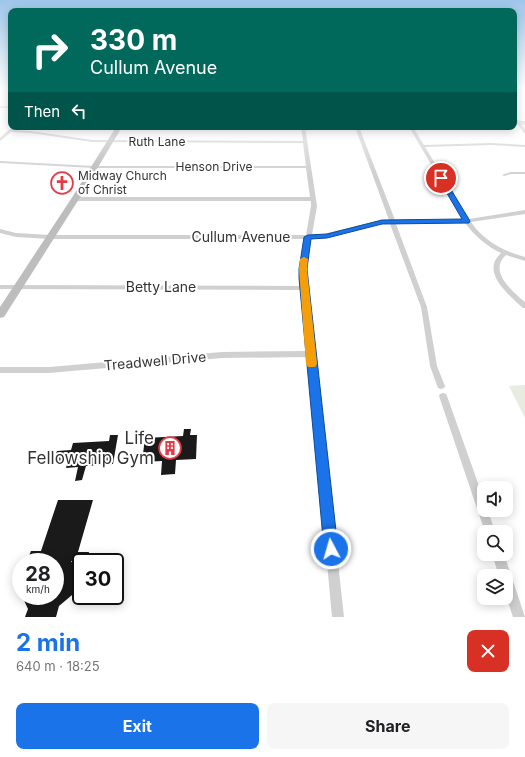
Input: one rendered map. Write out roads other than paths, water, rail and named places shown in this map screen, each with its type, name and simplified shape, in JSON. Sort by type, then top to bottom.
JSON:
[{"type":"main road","points":[[0,315],[75,199],[117,130]]},
{"type":"street","points":[[519,123],[525,132]]},
{"type":"street","points":[[304,130],[314,212],[303,269],[304,288],[338,617]]},
{"type":"street","points":[[358,130],[424,307],[433,365],[488,525]]},
{"type":"street","points":[[413,130],[476,235],[505,253],[525,259]]},
{"type":"street","points":[[0,140],[9,131]]},
{"type":"street","name":"Ruth Lane","points":[[9,131],[31,132],[92,141],[110,142],[306,142]]},
{"type":"street","points":[[422,146],[491,144],[525,146]]},
{"type":"street","name":"Henson Drive","points":[[0,162],[94,167],[309,167]]},
{"type":"street","points":[[504,175],[511,173],[525,173]]},
{"type":"street","points":[[75,199],[313,199]]},
{"type":"street","name":"Cullum Avenue","points":[[0,231],[16,235],[50,238],[308,237],[327,236],[372,223],[467,221],[525,212]]},
{"type":"street","points":[[505,253],[499,259],[496,266],[498,275],[509,291],[525,306]]},
{"type":"street","name":"Betty Lane","points":[[0,287],[304,288]]},
{"type":"street","name":"Treadwell Drive","points":[[0,370],[49,370],[222,355],[311,354]]},
{"type":"street","points":[[513,599],[519,617]]},
{"type":"place","name":"Midway Church of Christ","points":[[62,183]]},
{"type":"place","name":"Life Fellowship Gym","points":[[170,448]]}]
